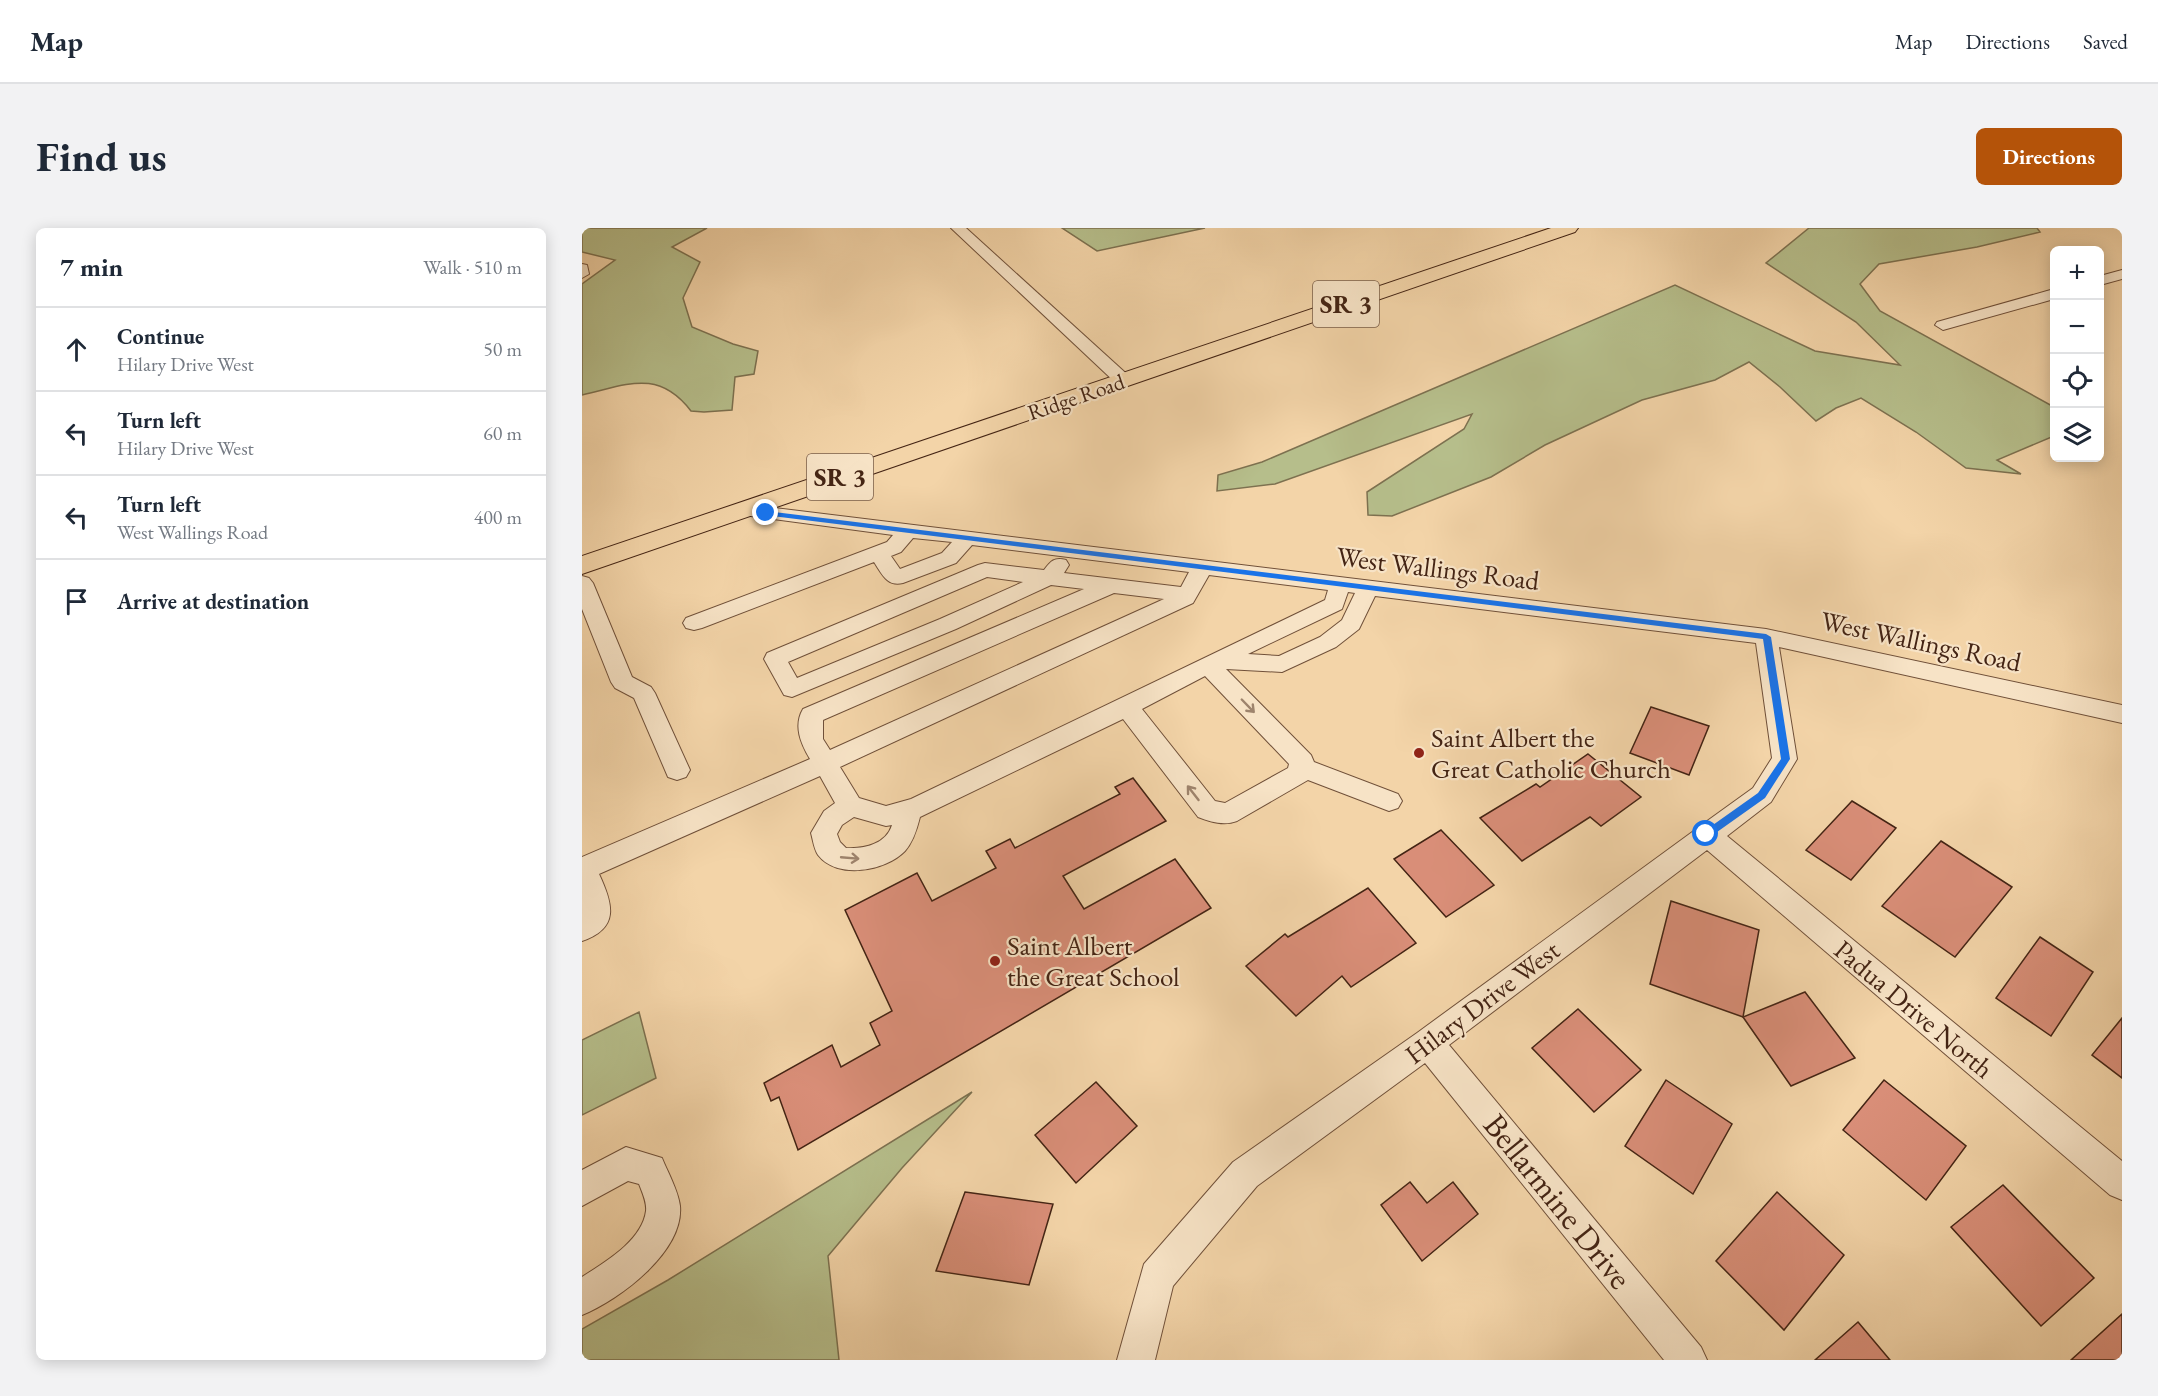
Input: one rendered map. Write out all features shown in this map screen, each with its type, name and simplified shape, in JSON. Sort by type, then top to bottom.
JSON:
[{"type":"main road","name":"Ridge Road","points":[[582,565],[1569,228]]},
{"type":"street","points":[[958,228],[1124,381]]},
{"type":"street","points":[[582,268],[582,274]]},
{"type":"street","points":[[2104,280],[2122,274]]},
{"type":"street","points":[[1943,325],[2050,295]]},
{"type":"street","name":"West Wallings Road","points":[[742,510],[1766,637],[2122,714]]},
{"type":"street","points":[[694,623],[898,545],[908,531]]},
{"type":"street","points":[[878,553],[896,578],[949,558],[967,538]]},
{"type":"street","points":[[1070,551],[1049,578],[948,624],[792,689],[775,659],[985,570],[1049,578],[1111,586],[1187,595]]},
{"type":"street","points":[[582,929],[597,915],[591,886],[582,869],[825,763],[1185,598],[1203,567]]},
{"type":"street","points":[[582,583],[623,682],[643,693],[677,770]]},
{"type":"street","points":[[1111,586],[811,715],[811,740],[850,806],[886,816],[909,810],[1127,707],[1212,662],[1334,604],[1340,584]]},
{"type":"street","points":[[1212,662],[1282,663],[1328,642],[1351,624],[1368,588]]},
{"type":"street","name":"Hilary Drive West","points":[[1136,1360],[1157,1277],[1245,1174],[1428,1043],[1706,834],[1762,795],[1785,759],[1766,637]]},
{"type":"street","points":[[1127,707],[1207,810],[1228,814],[1299,774],[1302,762],[1212,662]]},
{"type":"street","points":[[1301,768],[1389,801]]},
{"type":"street","points":[[850,806],[833,818],[824,833],[828,848],[839,857],[856,860],[877,854],[894,845],[905,827],[909,810]]},
{"type":"street","name":"Padua Drive North","points":[[1706,834],[2122,1183]]},
{"type":"street","name":"Bellarmine Drive","points":[[1428,1043],[1688,1360]]},
{"type":"street","points":[[582,1189],[626,1164],[650,1170],[663,1209],[653,1238],[620,1275],[582,1297]]},
{"type":"green space","points":[[582,228],[707,228],[672,247],[700,262],[683,298],[692,327],[733,344],[758,351],[754,374],[735,377],[732,410],[691,411],[679,398],[654,384],[628,384],[582,395],[582,284],[615,260],[582,252]]},
{"type":"green space","points":[[1062,228],[1205,228],[1097,251]]},
{"type":"green space","points":[[1809,228],[2037,228],[2040,232],[1977,247],[1879,264],[1860,284],[1880,311],[2050,405],[2050,438],[1997,460],[2021,474],[1966,468],[1916,432],[1861,398],[1836,408],[1816,421],[1749,362],[1715,380],[1642,400],[1545,445],[1491,477],[1392,516],[1368,515],[1367,492],[1464,429],[1472,414],[1275,484],[1217,491],[1218,475],[1262,462],[1675,285],[1815,351],[1900,365],[1856,322],[1766,263]]},
{"type":"green space","points":[[639,1012],[656,1078],[582,1115],[582,1040]]},
{"type":"green space","points":[[972,1092],[902,1168],[828,1256],[839,1360],[582,1360],[582,1329],[668,1280]]},
{"type":"building","points":[[1651,707],[1709,726],[1689,775],[1630,753]]},
{"type":"building","points":[[1588,754],[1641,797],[1601,826],[1590,817],[1522,861],[1480,818],[1536,784],[1540,787]]},
{"type":"building","name":"Saint Albert the Great School","points":[[1133,778],[1166,821],[1063,876],[1084,909],[1175,859],[1211,908],[798,1150],[779,1097],[771,1101],[764,1083],[832,1045],[841,1067],[880,1045],[870,1023],[892,1011],[845,910],[917,873],[932,901],[996,868],[986,851],[1010,839],[1015,848],[1120,794],[1115,787]]},
{"type":"building","points":[[1852,801],[1896,828],[1851,880],[1806,850]]},
{"type":"building","points":[[1441,830],[1494,885],[1446,917],[1394,859]]},
{"type":"building","points":[[1941,841],[2012,887],[1955,957],[1882,906]]},
{"type":"building","points":[[1368,888],[1416,943],[1351,987],[1342,976],[1296,1016],[1246,966],[1285,934],[1288,937]]},
{"type":"building","points":[[1671,901],[1759,930],[1743,1017],[1650,984]]},
{"type":"building","points":[[2040,937],[2093,972],[2051,1036],[1996,998]]},
{"type":"building","points":[[1805,992],[1855,1058],[1791,1086],[1743,1017]]},
{"type":"building","points":[[1578,1009],[1641,1070],[1594,1112],[1532,1048]]},
{"type":"building","points":[[2122,1018],[2122,1078],[2092,1055]]},
{"type":"building","points":[[1666,1080],[1732,1124],[1693,1194],[1625,1146]]},
{"type":"building","points":[[1884,1080],[1966,1146],[1926,1200],[1843,1130]]},
{"type":"building","points":[[1096,1082],[1137,1126],[1076,1183],[1035,1135]]},
{"type":"building","points":[[1410,1182],[1427,1203],[1453,1182],[1478,1214],[1422,1261],[1381,1205]]},
{"type":"building","points":[[2003,1185],[2094,1278],[2041,1326],[1951,1227]]},
{"type":"building","points":[[965,1192],[1053,1204],[1029,1285],[936,1271]]},
{"type":"building","points":[[1777,1192],[1844,1255],[1784,1330],[1716,1261]]},
{"type":"building","points":[[2122,1314],[2122,1360],[2071,1360]]},
{"type":"building","points":[[1858,1322],[1890,1360],[1815,1360]]},
{"type":"place","name":"Saint Albert the Great Catholic Church","points":[[1419,753]]},
{"type":"place","name":"Saint Albert the Great School","points":[[995,961]]},
{"type":"route","points":[[766,513],[1766,637],[1785,759],[1762,795],[1706,834]]}]
